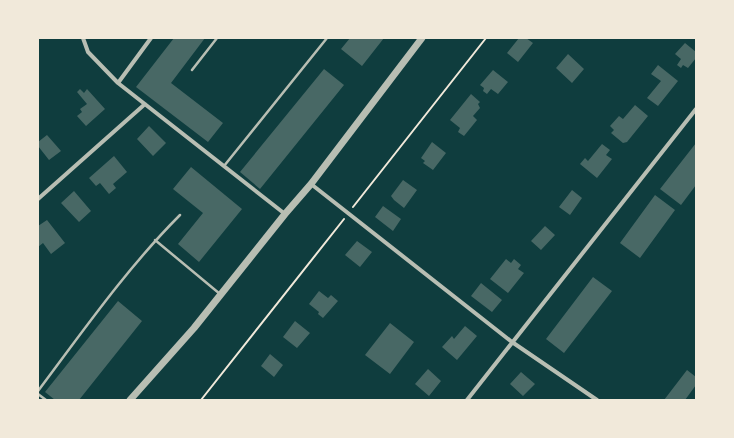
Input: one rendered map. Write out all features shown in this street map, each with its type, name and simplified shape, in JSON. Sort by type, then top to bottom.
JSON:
[{"type":"street","points":[[82,38],[88,52],[118,83],[285,214]]},
{"type":"street","points":[[118,83],[151,38]]},
{"type":"street","points":[[130,400],[194,328],[285,214],[311,184],[422,38]]},
{"type":"street","points":[[38,200],[145,104]]},
{"type":"street","points":[[467,400],[696,109]]},
{"type":"street","points":[[311,184],[512,342],[597,400]]},
{"type":"lane","points":[[192,70],[218,38]]},
{"type":"lane","points":[[224,166],[327,38]]},
{"type":"lane","points":[[38,391],[108,299],[156,240],[180,215]]},
{"type":"lane","points":[[156,240],[221,295]]},
{"type":"lane","points":[[38,394],[46,400]]},
{"type":"building","points":[[174,38],[205,38],[171,83],[223,123],[208,142],[136,87]]},
{"type":"building","points":[[350,38],[384,38],[362,66],[341,49]]},
{"type":"building","points":[[519,38],[526,38],[533,43],[518,62],[507,53]]},
{"type":"building","points":[[685,43],[696,52],[696,58],[688,68],[683,65],[681,68],[677,65],[681,59],[675,54]]},
{"type":"building","points":[[568,54],[584,69],[572,83],[556,68]]},
{"type":"building","points":[[658,65],[678,81],[658,106],[647,98],[661,81],[651,74]]},
{"type":"building","points":[[324,69],[344,85],[260,189],[240,172]]},
{"type":"building","points":[[493,70],[508,82],[498,94],[491,89],[487,94],[483,91],[484,88],[480,85]]},
{"type":"building","points":[[80,89],[84,93],[87,89],[105,109],[86,126],[77,116],[82,112],[80,109],[87,104],[77,92]]},
{"type":"building","points":[[471,94],[480,102],[478,104],[480,108],[473,116],[477,120],[464,136],[458,132],[460,128],[450,120]]},
{"type":"building","points":[[635,105],[648,116],[627,142],[623,143],[611,133],[614,130],[610,126],[619,116],[623,119]]},
{"type":"building","points":[[149,126],[166,143],[153,156],[137,139]]},
{"type":"building","points":[[47,135],[61,151],[49,160],[38,146],[38,142]]},
{"type":"building","points":[[432,142],[446,153],[433,170],[423,163],[425,161],[421,158]]},
{"type":"building","points":[[696,143],[696,185],[681,205],[660,189]]},
{"type":"building","points":[[602,144],[610,150],[606,155],[612,159],[597,178],[580,164],[585,158],[588,161]]},
{"type":"building","points":[[114,156],[127,172],[113,184],[116,188],[109,194],[100,183],[96,186],[89,178]]},
{"type":"building","points":[[191,167],[242,209],[199,262],[178,244],[203,213],[173,189]]},
{"type":"building","points":[[403,180],[417,190],[404,208],[391,196]]},
{"type":"building","points":[[572,190],[582,198],[570,215],[559,207]]},
{"type":"building","points":[[74,191],[91,211],[79,222],[61,203]]},
{"type":"building","points":[[655,195],[675,210],[640,258],[620,243]]},
{"type":"building","points":[[383,206],[401,219],[393,231],[375,217]]},
{"type":"building","points":[[47,220],[65,243],[51,254],[43,243],[38,247],[38,226]]},
{"type":"building","points":[[545,226],[555,235],[541,250],[531,241]]},
{"type":"building","points":[[357,241],[372,252],[360,267],[345,255]]},
{"type":"building","points":[[506,259],[511,263],[514,259],[521,265],[518,269],[524,273],[508,293],[490,279]]},
{"type":"building","points":[[593,277],[612,291],[564,353],[546,339]]},
{"type":"building","points":[[481,283],[502,300],[492,312],[471,296]]},
{"type":"building","points":[[319,291],[328,298],[331,295],[338,301],[323,318],[318,314],[319,312],[309,304]]},
{"type":"building","points":[[118,301],[142,321],[79,400],[55,400],[45,392]]},
{"type":"building","points":[[295,321],[310,333],[297,348],[283,337]]},
{"type":"building","points":[[390,323],[414,342],[390,374],[365,355]]},
{"type":"building","points":[[465,326],[477,336],[457,360],[442,347],[452,336],[454,339]]},
{"type":"building","points":[[270,354],[283,365],[274,377],[261,366]]},
{"type":"building","points":[[428,369],[441,381],[429,396],[415,384]]},
{"type":"building","points":[[687,370],[696,377],[696,385],[685,400],[664,400]]},
{"type":"building","points":[[521,372],[535,384],[523,396],[510,384]]}]
